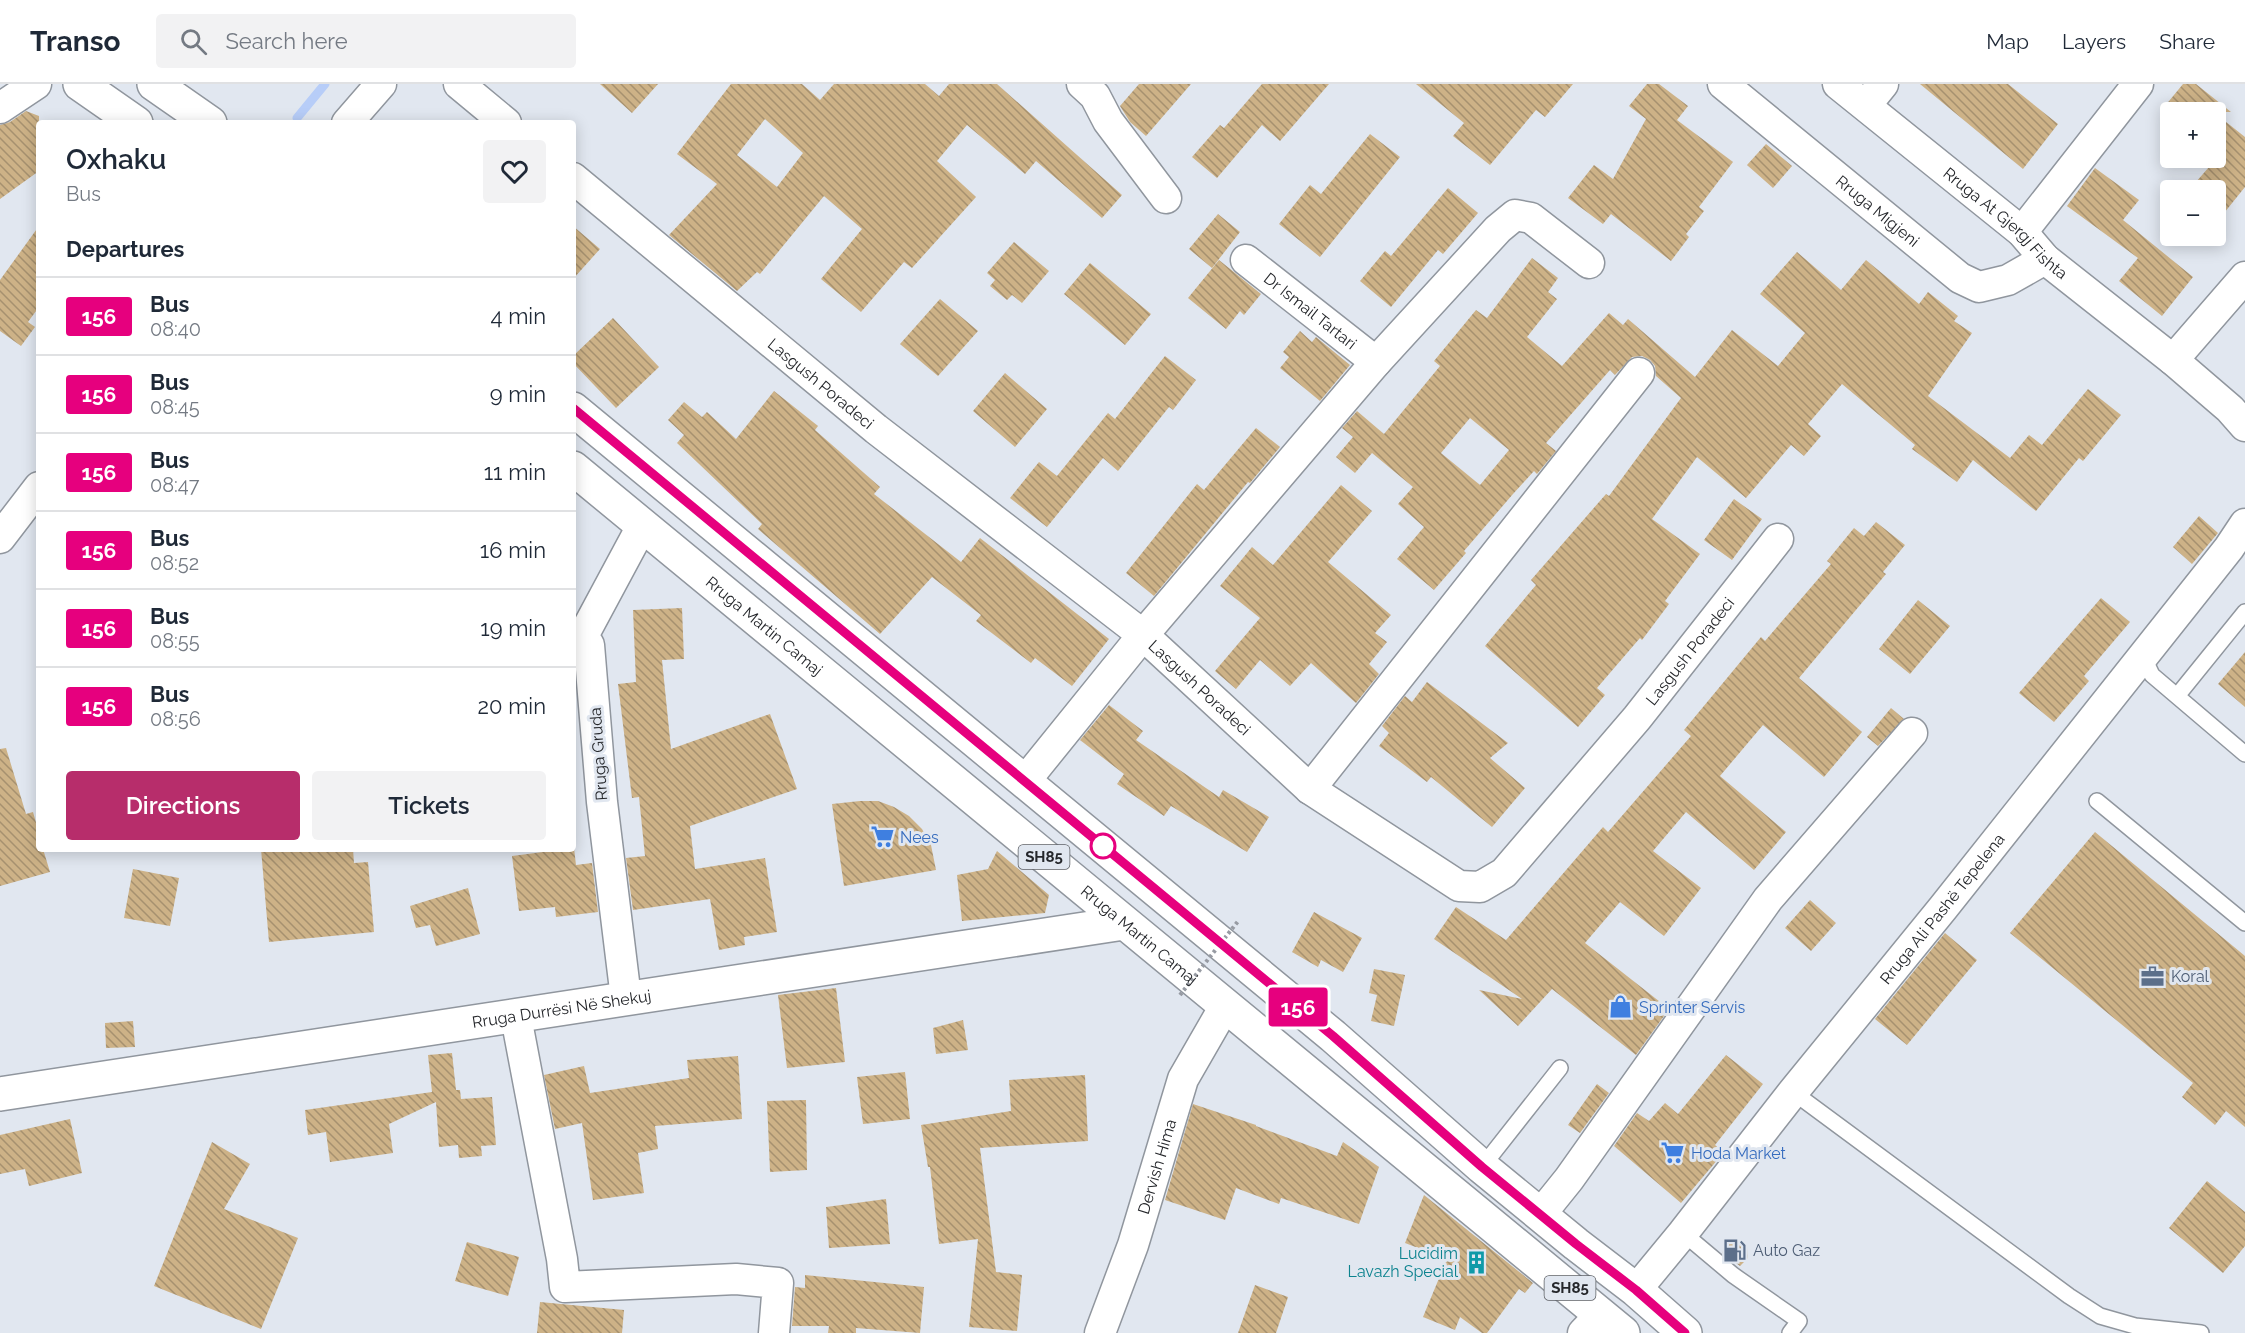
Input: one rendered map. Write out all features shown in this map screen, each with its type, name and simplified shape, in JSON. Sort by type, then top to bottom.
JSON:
[{"type":"main road","points":[[80,84],[132,120]]},
{"type":"main road","points":[[154,84],[206,120]]},
{"type":"main road","name":"SH85","points":[[576,410],[1333,1036],[1482,1167],[1636,1290],[1685,1333]]},
{"type":"main road","name":"Rruga Martin Camaj","points":[[576,471],[1125,923],[1602,1327]]},
{"type":"main road","name":"Rruga Durrësi Në Shekuj","points":[[0,1094],[1125,923]]},
{"type":"street","points":[[0,108],[36,84]]},
{"type":"street","points":[[350,120],[381,84]]},
{"type":"street","points":[[459,84],[502,120]]},
{"type":"street","points":[[1082,84],[1095,96],[1108,121],[1166,198]]},
{"type":"street","name":"Rruga Migjeni","points":[[1723,84],[1960,278],[1979,287],[2008,280],[2045,259]]},
{"type":"street","name":"Rruga At Gjergj Fishta","points":[[1838,84],[1874,95],[2022,232],[2045,259],[2173,360]]},
{"type":"street","points":[[2022,232],[2138,84]]},
{"type":"street","name":"Lasgush Poradeci","points":[[576,180],[876,429],[1143,635],[1310,789],[1459,886],[1480,887],[1503,873],[1637,718],[1778,539]]},
{"type":"street","points":[[1025,781],[1143,635],[1376,362],[1498,229],[1515,216],[1531,218],[1589,263]]},
{"type":"street","name":"Dr Ismail Tartari","points":[[1246,260],[1376,362]]},
{"type":"street","points":[[2245,277],[2173,360],[2230,409],[2245,426]]},
{"type":"street","points":[[1310,789],[1639,374]]},
{"type":"street","points":[[0,538],[36,491]]},
{"type":"street","name":"Rruga Ali Pashë Tepelena","points":[[1636,1290],[1950,899],[2245,524]]},
{"type":"street","name":"Rruga Gruda","points":[[626,998],[602,802],[589,645],[578,637],[642,526]]},
{"type":"street","points":[[1540,1215],[1569,1179],[1768,899],[1912,733]]},
{"type":"street","name":"Dervish Hima","points":[[1100,1333],[1133,1245],[1183,1079],[1224,1006]]},
{"type":"street","points":[[516,1017],[562,1259],[565,1287],[736,1279],[778,1283],[774,1333]]},
{"type":"lane","points":[[2177,696],[2245,612]]},
{"type":"lane","points":[[2143,656],[2152,675],[2245,754]]},
{"type":"lane","points":[[2097,801],[2245,923]]},
{"type":"lane","points":[[1482,1167],[1560,1068]]},
{"type":"lane","points":[[1793,1092],[2069,1296],[2100,1316],[2135,1326],[2201,1333]]},
{"type":"lane","points":[[1683,1233],[1733,1275],[1799,1320],[1790,1333]]},
{"type":"path","points":[[1180,995],[1239,920]]},
{"type":"building","points":[[600,84],[658,84],[632,113]]},
{"type":"building","points":[[731,84],[802,84],[820,100],[834,84],[925,84],[939,96],[949,84],[997,84],[1122,195],[1102,218],[1036,161],[1025,174],[967,125],[937,161],[976,197],[912,268],[904,262],[861,312],[821,279],[862,229],[824,196],[760,274],[757,272],[737,291],[669,235],[717,184],[677,154]],"holes":[[[765,119],[803,153],[777,187],[737,155]]]},
{"type":"building","points":[[1139,84],[1191,84],[1146,136],[1130,122],[1120,106]]},
{"type":"building","points":[[1262,84],[1329,84],[1280,141],[1262,125],[1217,178],[1192,157],[1220,125],[1224,128]]},
{"type":"building","points":[[1416,84],[1573,84],[1545,117],[1536,110],[1490,165],[1453,136],[1464,123]]},
{"type":"building","points":[[1647,84],[1659,84],[1688,106],[1677,120],[1733,162],[1699,207],[1704,211],[1686,234],[1689,237],[1671,261],[1611,214],[1603,224],[1568,198],[1594,165],[1613,179],[1646,119],[1629,106]]},
{"type":"building","points":[[1920,84],[2008,84],[2058,124],[2023,169]]},
{"type":"building","points":[[2183,84],[2196,84],[2218,102],[2168,102]]},
{"type":"building","points":[[26,111],[39,116],[39,120],[36,120],[36,173],[0,199],[0,125],[10,122]]},
{"type":"building","points":[[2226,122],[2245,137],[2245,187],[2226,211],[2226,180],[2198,180],[2208,168],[2226,168]]},
{"type":"building","points":[[1370,134],[1400,157],[1320,257],[1279,224],[1310,185],[1321,194]]},
{"type":"building","points":[[1766,144],[1792,166],[1773,188],[1747,165]]},
{"type":"building","points":[[2095,168],[2139,200],[2123,220],[2193,277],[2162,316],[2119,281],[2138,258],[2067,206]]},
{"type":"building","points":[[1448,188],[1478,213],[1443,254],[1438,250],[1391,307],[1360,281],[1385,251],[1391,256]]},
{"type":"building","points":[[1218,214],[1240,232],[1212,268],[1189,249]]},
{"type":"building","points":[[576,229],[600,249],[576,276]]},
{"type":"building","points":[[36,230],[36,311],[28,322],[35,327],[21,346],[0,331],[0,280]]},
{"type":"building","points":[[1014,242],[1049,271],[1022,303],[1012,295],[1007,300],[990,286],[995,280],[987,273]]},
{"type":"building","points":[[1797,252],[1841,290],[1866,260],[1919,304],[1928,292],[1958,316],[1954,321],[1972,333],[1928,396],[2010,458],[2029,435],[2042,445],[2088,389],[2121,415],[2083,461],[2079,458],[2036,511],[1973,460],[1957,482],[1912,449],[1915,445],[1842,384],[1808,424],[1821,436],[1804,456],[1791,445],[1746,498],[1697,457],[1652,519],[1700,554],[1665,601],[1669,604],[1642,640],[1640,638],[1597,688],[1605,695],[1578,727],[1485,646],[1536,585],[1531,580],[1606,494],[1609,496],[1681,398],[1656,376],[1655,366],[1642,356],[1632,357],[1615,375],[1610,370],[1546,443],[1556,451],[1537,474],[1534,471],[1513,494],[1434,590],[1397,559],[1424,527],[1398,504],[1413,487],[1372,453],[1355,473],[1336,457],[1353,437],[1342,428],[1357,411],[1384,434],[1440,366],[1434,361],[1476,310],[1487,318],[1532,258],[1558,278],[1548,292],[1557,299],[1527,337],[1562,366],[1609,313],[1623,325],[1628,319],[1695,377],[1732,330],[1778,366],[1805,333],[1760,294]],"holes":[[[1470,418],[1509,450],[1480,485],[1441,453]]]},
{"type":"building","points":[[1219,260],[1261,294],[1244,315],[1240,311],[1226,329],[1188,298]]},
{"type":"building","points":[[1090,263],[1151,314],[1125,345],[1064,294]]},
{"type":"building","points":[[940,299],[978,331],[938,376],[900,344]]},
{"type":"building","points":[[613,318],[659,367],[616,408],[576,366],[576,353]]},
{"type":"building","points":[[1300,331],[1312,342],[1316,337],[1350,365],[1320,401],[1280,368],[1289,357],[1283,352]]},
{"type":"building","points":[[1165,356],[1196,380],[1173,410],[1169,407],[1118,471],[1103,458],[1047,527],[1010,498],[1039,462],[1057,476],[1108,413],[1115,419]]},
{"type":"building","points":[[1005,373],[1047,409],[1015,447],[973,411]]},
{"type":"building","points":[[774,391],[818,426],[815,430],[880,487],[874,494],[961,562],[980,538],[1109,639],[1072,686],[1035,658],[1031,663],[976,621],[981,615],[932,577],[880,634],[758,529],[762,524],[677,443],[684,435],[668,420],[684,402],[702,417],[707,412],[736,439]]},
{"type":"building","points":[[1256,428],[1280,447],[1250,483],[1248,482],[1154,596],[1126,573],[1197,484],[1204,490]]},
{"type":"building","points":[[1341,485],[1372,511],[1328,562],[1391,615],[1375,633],[1387,642],[1369,664],[1379,674],[1356,703],[1311,663],[1290,686],[1260,660],[1236,689],[1215,671],[1260,618],[1220,586],[1252,547],[1273,565]]},
{"type":"building","points":[[1734,499],[1762,519],[1732,560],[1704,540]]},
{"type":"building","points":[[2199,516],[2218,533],[2192,564],[2173,547]]},
{"type":"building","points":[[1876,522],[1905,545],[1883,572],[1886,574],[1799,678],[1862,732],[1824,777],[1763,725],[1720,776],[1786,832],[1754,870],[1686,812],[1653,851],[1701,888],[1664,936],[1620,902],[1585,943],[1669,1009],[1636,1055],[1552,989],[1518,1026],[1479,990],[1522,999],[1434,939],[1456,907],[1506,940],[1603,827],[1608,832],[1691,736],[1684,730],[1761,637],[1765,641],[1831,564],[1827,561],[1854,528],[1864,536]]},
{"type":"building","points":[[2101,598],[2130,622],[2084,676],[2089,681],[2054,722],[2019,693]]},
{"type":"building","points":[[1918,600],[1950,626],[1910,674],[1879,649]]},
{"type":"building","points":[[682,608],[684,659],[662,660],[671,749],[770,714],[797,789],[690,826],[695,869],[765,858],[777,932],[744,937],[745,945],[719,950],[710,899],[633,910],[626,858],[645,856],[639,797],[632,798],[618,684],[636,682],[633,610]]},
{"type":"building","points":[[2245,652],[2245,707],[2218,684]]},
{"type":"building","points":[[1427,682],[1508,743],[1490,758],[1525,788],[1492,827],[1431,777],[1427,782],[1379,746],[1389,733],[1382,726],[1405,696],[1412,702]]},
{"type":"building","points":[[1109,705],[1143,731],[1136,740],[1219,797],[1223,790],[1269,817],[1247,852],[1171,806],[1164,816],[1117,784],[1124,774],[1080,740]]},
{"type":"building","points":[[1891,708],[1904,719],[1878,746],[1867,737]]},
{"type":"building","points":[[6,748],[26,814],[33,812],[36,822],[36,852],[44,852],[50,872],[0,886],[0,749]]},
{"type":"building","name":"Nees","points":[[878,801],[909,816],[922,829],[931,845],[936,870],[844,886],[832,804]]},
{"type":"building","name":"Koral","points":[[2095,832],[2245,956],[2245,1127],[2226,1111],[2215,1125],[2182,1097],[2193,1083],[2010,933]]},
{"type":"building","points":[[997,851],[1049,895],[1045,913],[962,921],[957,875],[988,869]]},
{"type":"building","points":[[261,852],[353,852],[354,863],[368,862],[374,932],[269,942]]},
{"type":"building","points":[[543,852],[574,852],[576,865],[592,863],[598,912],[556,917],[555,907],[519,911],[512,856]]},
{"type":"building","points":[[133,869],[179,878],[170,926],[124,918]]},
{"type":"building","points":[[468,888],[480,934],[436,946],[430,925],[416,928],[410,906]]},
{"type":"building","points":[[1810,900],[1836,923],[1811,951],[1785,928]]},
{"type":"building","points":[[1314,912],[1362,938],[1343,972],[1321,960],[1318,967],[1292,952]]},
{"type":"building","points":[[1945,933],[1977,960],[1907,1045],[1875,1019]]},
{"type":"building","points":[[1374,969],[1405,975],[1394,1026],[1371,1021],[1377,995],[1369,993]]},
{"type":"building","points":[[836,988],[845,1062],[787,1068],[778,995]]},
{"type":"building","points":[[963,1020],[968,1050],[936,1054],[933,1028]]},
{"type":"building","points":[[133,1021],[135,1047],[106,1048],[105,1023]]},
{"type":"building","points":[[452,1053],[456,1090],[460,1090],[461,1099],[492,1097],[496,1145],[481,1146],[482,1156],[459,1158],[458,1145],[439,1147],[436,1102],[389,1124],[393,1153],[330,1162],[326,1132],[308,1135],[305,1110],[432,1092],[428,1055]]},
{"type":"building","points":[[1726,1055],[1763,1084],[1715,1145],[1724,1152],[1681,1203],[1614,1146],[1637,1113],[1649,1121],[1665,1103],[1678,1114]]},
{"type":"building","points":[[738,1056],[742,1119],[655,1126],[658,1149],[638,1153],[644,1193],[593,1200],[582,1123],[555,1129],[544,1075],[584,1066],[590,1093],[689,1078],[687,1060]]},
{"type":"building","points":[[905,1072],[910,1119],[863,1124],[857,1077]]},
{"type":"building","points":[[1085,1075],[1088,1141],[980,1148],[996,1272],[1022,1275],[1017,1331],[969,1327],[978,1239],[939,1244],[930,1167],[928,1167],[921,1125],[1011,1111],[1009,1080]]},
{"type":"building","points":[[1597,1084],[1609,1093],[1580,1133],[1568,1125]]},
{"type":"building","points":[[806,1100],[807,1170],[770,1172],[767,1101]]},
{"type":"building","points":[[1193,1104],[1337,1156],[1343,1142],[1379,1167],[1359,1224],[1281,1198],[1279,1204],[1236,1188],[1225,1220],[1165,1200]]},
{"type":"building","points":[[70,1119],[82,1173],[29,1186],[25,1169],[0,1174],[0,1135]]},
{"type":"building","points":[[212,1142],[250,1164],[224,1209],[298,1238],[261,1329],[154,1286]]},
{"type":"building","points":[[2207,1181],[2245,1212],[2245,1246],[2223,1273],[2169,1228]]},
{"type":"building","points":[[1424,1195],[1533,1283],[1525,1293],[1519,1289],[1487,1333],[1482,1333],[1460,1317],[1455,1330],[1423,1317],[1447,1259],[1405,1243]]},
{"type":"building","points":[[886,1199],[890,1244],[829,1248],[826,1207]]},
{"type":"building","name":"Auto Gaz","points":[[1737,1239],[1747,1246],[1748,1258],[1740,1266],[1722,1253],[1726,1243]]},
{"type":"building","points":[[467,1242],[519,1257],[508,1296],[455,1281]]},
{"type":"building","points":[[805,1275],[924,1287],[920,1333],[856,1328],[856,1333],[828,1333],[829,1326],[792,1326],[795,1287],[805,1288]]},
{"type":"building","points":[[1255,1285],[1288,1297],[1276,1333],[1238,1333]]},
{"type":"building","points":[[540,1302],[624,1310],[622,1333],[537,1333]]},
{"type":"waterway","points":[[297,118],[325,84]]},
{"type":"bus line","name":"156","points":[[576,410],[1333,1036],[1482,1167],[1636,1290],[1685,1333]]},
{"type":"place","name":"Nees","points":[[882,837]]},
{"type":"place","name":"Koral","points":[[2153,976]]},
{"type":"place","name":"Sprinter Servis","points":[[1621,1007]]},
{"type":"place","name":"Hoda Market","points":[[1673,1153]]},
{"type":"place","name":"Auto Gaz","points":[[1735,1250]]},
{"type":"place","name":"Lucidim Lavazh Special","points":[[1476,1262]]}]
